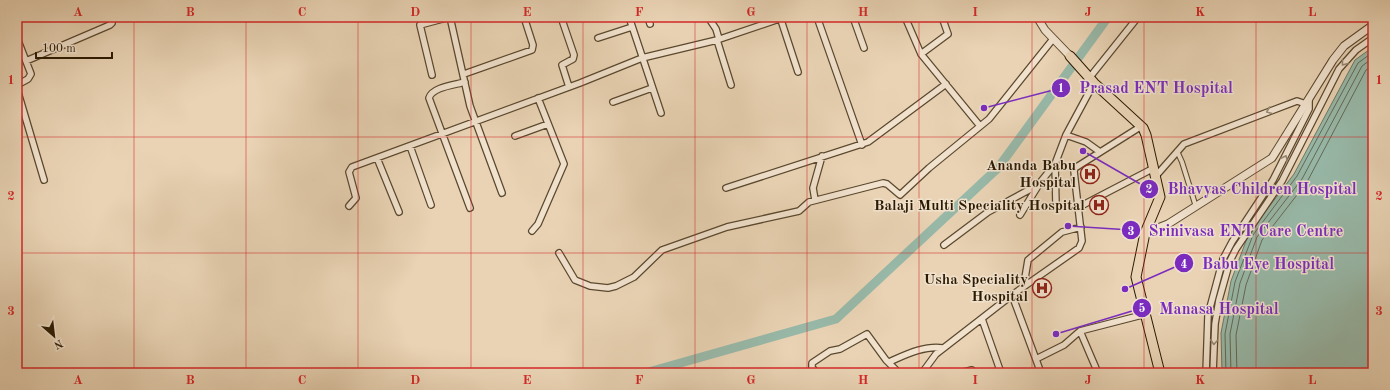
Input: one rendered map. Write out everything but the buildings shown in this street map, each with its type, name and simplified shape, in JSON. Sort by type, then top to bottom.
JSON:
[{"type":"main road","points":[[1070,56],[1140,127],[1143,128],[1146,135],[1160,196],[1144,232],[1136,276],[1160,373]]},
{"type":"street","points":[[26,61],[110,25],[113,17]]},
{"type":"street","points":[[432,75],[420,26],[422,24],[450,17],[466,82],[470,106],[502,193]]},
{"type":"street","points":[[464,74],[532,50],[533,45],[524,17]]},
{"type":"street","points":[[561,17],[574,55],[573,59],[562,66],[569,87]]},
{"type":"street","points":[[629,17],[661,113]]},
{"type":"street","points":[[648,17],[650,24]]},
{"type":"street","points":[[708,17],[716,29],[731,85]]},
{"type":"street","points":[[817,17],[862,145]]},
{"type":"street","points":[[853,17],[864,48]]},
{"type":"street","points":[[905,17],[922,54],[980,126]]},
{"type":"street","points":[[922,54],[948,34],[942,17]]},
{"type":"street","points":[[1037,17],[1053,39],[1070,56]]},
{"type":"street","points":[[1020,215],[1038,185],[1055,164],[1091,78],[1138,17]]},
{"type":"street","points":[[349,206],[356,198],[350,169],[642,58],[718,40],[782,18],[798,72]]},
{"type":"street","points":[[1144,232],[1168,224],[1272,158],[1333,60],[1344,46],[1373,25]]},
{"type":"street","points":[[598,38],[632,27]]},
{"type":"street","points":[[17,38],[30,76],[17,85]]},
{"type":"street","points":[[1213,373],[1215,324],[1219,300],[1230,261],[1236,249],[1282,181],[1339,69],[1356,50],[1373,38]]},
{"type":"street","points":[[559,253],[575,280],[590,286],[608,288],[616,286],[634,277],[662,250],[727,227],[799,211],[805,204],[815,200],[883,183],[900,195],[989,119],[1053,39]]},
{"type":"street","points":[[466,82],[436,90],[430,95],[442,133],[470,208]]},
{"type":"street","points":[[726,188],[822,156],[862,145],[884,132],[946,84]]},
{"type":"street","points":[[613,102],[652,88]]},
{"type":"street","points":[[17,89],[44,180]]},
{"type":"street","points":[[532,231],[538,224],[564,164],[538,98]]},
{"type":"street","points":[[1079,207],[1155,172],[1184,144],[1297,101],[1307,102]]},
{"type":"street","points":[[1206,373],[1208,315],[1223,259],[1232,242],[1283,162],[1309,109],[1307,102]]},
{"type":"street","points":[[515,136],[548,124]]},
{"type":"street","points":[[922,373],[936,354],[943,348],[1012,295],[1079,248],[1082,241],[1074,172],[1077,166],[1140,127]]},
{"type":"street","points":[[1066,135],[1086,142],[1100,152]]},
{"type":"street","points":[[410,146],[431,206]]},
{"type":"street","points":[[1177,151],[1182,162],[1196,207]]},
{"type":"street","points":[[815,200],[813,188],[822,156]]},
{"type":"street","points":[[377,158],[399,212]]},
{"type":"street","points":[[1055,164],[1056,204]]},
{"type":"street","points":[[944,245],[988,212],[1038,185]]},
{"type":"street","points":[[1027,284],[1025,278],[1028,260],[1062,232],[1081,227]]},
{"type":"street","points":[[1012,295],[1041,373]]},
{"type":"street","points":[[1036,359],[1064,344],[1080,331],[1146,314]]},
{"type":"street","points":[[982,319],[1001,373]]},
{"type":"street","points":[[1080,331],[1098,373]]},
{"type":"street","points":[[816,373],[812,367],[812,363],[830,351],[840,349],[864,334],[869,335],[888,362],[900,373]]},
{"type":"street","points":[[888,362],[924,349],[934,347],[943,348]]},
{"type":"street","points":[[960,373],[972,370],[974,373]]},
{"type":"water","points":[[1373,47],[1373,373],[1222,373],[1221,333],[1231,281],[1249,233],[1294,174],[1355,60]]},
{"type":"waterway","points":[[645,373],[836,319],[998,168],[1108,17]]},
{"type":"place","name":"Prasad ENT Hospital","points":[[984,108]]},
{"type":"place","name":"Bhavyas Children Hospital","points":[[1083,151]]},
{"type":"place","name":"Ananda Babu Hospital","points":[[1090,174]]},
{"type":"place","name":"Balaji Multi Speciality Hospital","points":[[1099,205]]},
{"type":"place","name":"Srinivasa ENT Care Centre","points":[[1068,226]]},
{"type":"place","name":"Usha Speciality Hospital","points":[[1042,288]]},
{"type":"place","name":"Babu Eye Hospital","points":[[1125,289]]},
{"type":"place","name":"Manasa Hospital","points":[[1056,334]]}]
